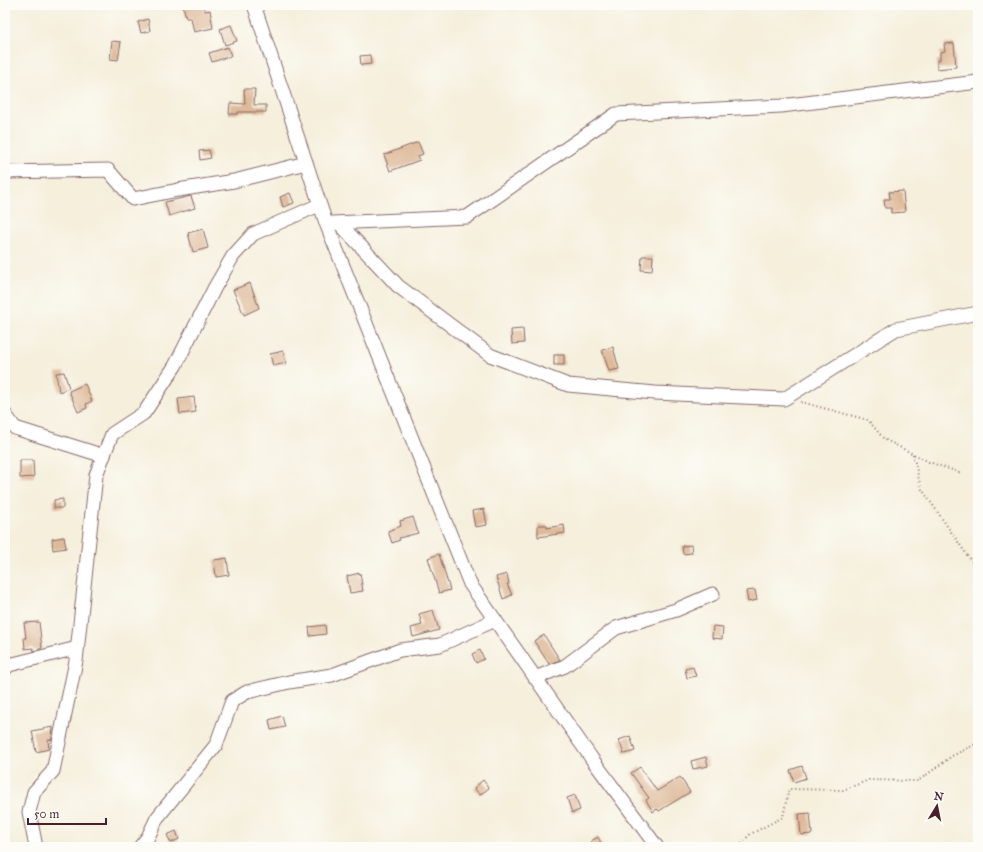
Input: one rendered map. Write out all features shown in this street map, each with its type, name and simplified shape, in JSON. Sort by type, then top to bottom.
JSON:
[{"type":"street","points":[[254,5],[319,205],[470,584],[592,759],[657,847]]},
{"type":"street","points":[[326,223],[467,217],[616,114],[781,106],[978,82]]},
{"type":"street","points":[[5,172],[108,170],[133,199],[234,181],[306,163]]},
{"type":"street","points":[[36,847],[29,812],[34,792],[53,771],[76,661],[96,475],[112,434],[144,413],[174,366],[215,287],[233,256],[253,234],[319,205]]},
{"type":"street","points":[[339,223],[398,286],[490,355],[568,385],[655,393],[784,399],[896,329],[978,313]]},
{"type":"street","points":[[5,414],[15,428],[104,456]]},
{"type":"street","points":[[535,678],[565,666],[616,628],[676,610],[713,594]]},
{"type":"street","points":[[140,847],[161,813],[216,745],[232,701],[247,692],[289,682],[332,675],[400,650],[440,645],[494,620]]},
{"type":"street","points":[[5,669],[9,665],[77,648]]},
{"type":"path","points":[[787,397],[868,420],[884,439],[929,462],[961,473]]},
{"type":"path","points":[[913,454],[921,488],[978,571]]},
{"type":"path","points":[[738,847],[749,835],[783,817],[789,789],[843,790],[869,780],[918,781],[952,756],[978,743]]},
{"type":"building","points":[[183,5],[204,5],[205,11],[210,10],[213,28],[194,32],[191,18],[186,18]]},
{"type":"building","points":[[148,19],[150,31],[141,33],[138,22]]},
{"type":"building","points":[[231,25],[237,41],[225,45],[220,29]]},
{"type":"building","points":[[112,41],[121,42],[118,60],[110,59]]},
{"type":"building","points":[[954,43],[956,67],[937,69],[937,60],[940,60],[940,52],[945,51],[944,44]]},
{"type":"building","points":[[228,47],[231,56],[212,62],[209,53]]},
{"type":"building","points":[[370,55],[371,64],[361,65],[360,56]]},
{"type":"building","points":[[244,89],[255,89],[254,105],[266,105],[266,112],[238,112],[238,114],[229,114],[230,103],[245,104]]},
{"type":"building","points":[[418,142],[423,154],[418,156],[420,160],[390,171],[384,155]]},
{"type":"building","points":[[209,150],[211,158],[200,160],[199,151]]},
{"type":"building","points":[[903,191],[905,212],[891,213],[891,208],[885,208],[884,199],[890,199],[889,192]]},
{"type":"building","points":[[290,193],[294,203],[283,207],[280,197]]},
{"type":"building","points":[[191,196],[195,208],[169,216],[165,202]]},
{"type":"building","points":[[203,229],[208,248],[193,252],[188,233]]},
{"type":"building","points":[[642,256],[653,256],[652,271],[641,270]]},
{"type":"building","points":[[250,283],[259,308],[244,315],[233,290]]},
{"type":"building","points":[[523,329],[524,343],[512,344],[511,330]]},
{"type":"building","points":[[613,347],[619,369],[609,371],[602,350]]},
{"type":"building","points":[[283,351],[286,363],[273,366],[270,354]]},
{"type":"building","points":[[554,355],[564,355],[564,365],[554,365]]},
{"type":"building","points":[[64,372],[69,388],[59,392],[56,373]]},
{"type":"building","points":[[85,384],[92,401],[86,404],[87,408],[78,412],[69,391]]},
{"type":"building","points":[[194,397],[196,412],[180,414],[178,399]]},
{"type":"building","points":[[20,460],[33,460],[34,477],[20,478]]},
{"type":"building","points":[[63,499],[63,508],[54,508],[54,500]]},
{"type":"building","points":[[484,509],[487,525],[475,527],[472,511]]},
{"type":"building","points":[[413,517],[418,533],[399,538],[400,540],[392,543],[388,531],[401,526],[400,521]]},
{"type":"building","points":[[538,525],[547,525],[547,528],[564,525],[565,533],[538,537]]},
{"type":"building","points":[[64,537],[66,548],[53,550],[52,539]]},
{"type":"building","points":[[691,545],[692,553],[683,554],[682,546]]},
{"type":"building","points":[[439,554],[450,590],[439,593],[428,558]]},
{"type":"building","points":[[227,558],[229,575],[216,577],[214,560]]},
{"type":"building","points":[[360,573],[363,591],[350,593],[347,576]]},
{"type":"building","points":[[507,574],[509,584],[507,584],[512,595],[503,599],[496,577]]},
{"type":"building","points":[[755,590],[757,600],[748,602],[746,591]]},
{"type":"building","points":[[433,610],[439,630],[413,637],[411,628],[422,625],[419,614]]},
{"type":"building","points":[[39,622],[42,648],[34,651],[33,648],[25,649],[24,638],[26,638],[24,623]]},
{"type":"building","points":[[325,625],[326,634],[310,636],[309,627]]},
{"type":"building","points":[[713,626],[723,627],[722,639],[712,638]]},
{"type":"building","points":[[544,635],[560,660],[549,664],[534,641]]},
{"type":"building","points":[[480,650],[484,659],[476,663],[472,654]]},
{"type":"building","points":[[693,667],[696,676],[687,678],[685,669]]},
{"type":"building","points":[[282,716],[285,727],[271,730],[269,720]]},
{"type":"building","points":[[53,727],[52,739],[48,740],[49,749],[36,752],[32,731]]},
{"type":"building","points":[[630,736],[635,751],[624,754],[619,740]]},
{"type":"building","points":[[706,757],[708,766],[693,769],[691,761]]},
{"type":"building","points":[[802,766],[806,778],[794,782],[790,770]]},
{"type":"building","points":[[640,767],[657,791],[680,777],[690,792],[659,811],[657,809],[653,812],[646,800],[649,798],[631,773]]},
{"type":"building","points":[[483,780],[489,788],[480,795],[474,788]]},
{"type":"building","points":[[575,795],[580,810],[572,813],[567,798]]},
{"type":"building","points":[[810,813],[812,834],[801,835],[799,814]]},
{"type":"building","points":[[176,831],[179,839],[171,843],[167,835]]},
{"type":"building","points":[[598,837],[603,847],[594,847],[591,841]]}]
